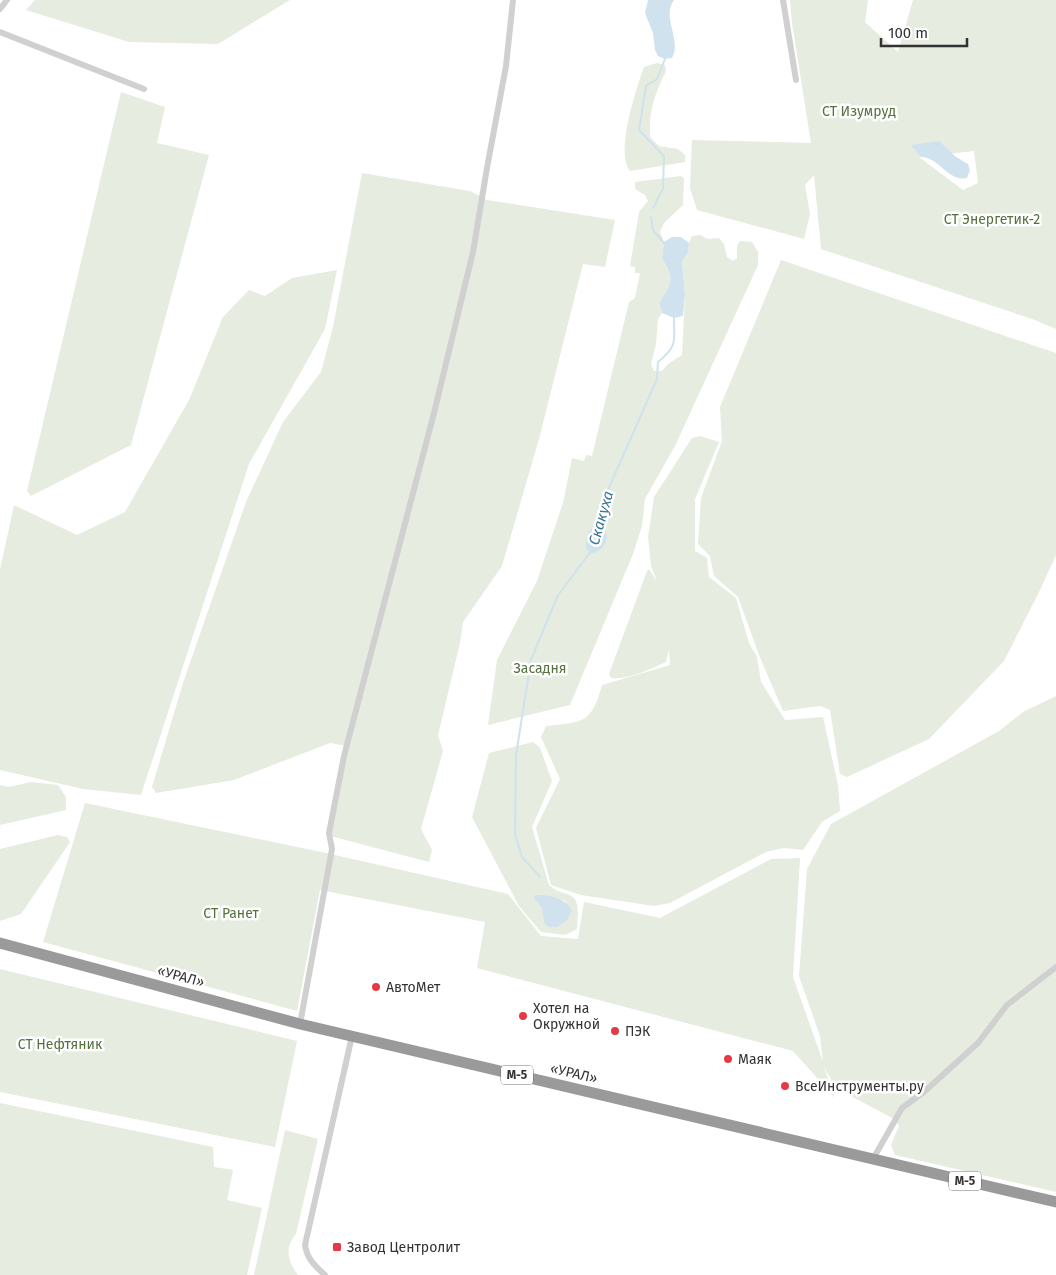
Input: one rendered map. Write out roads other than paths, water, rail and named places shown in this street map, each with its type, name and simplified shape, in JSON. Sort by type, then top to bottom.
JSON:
[{"type":"highway","name":"«УРАЛ»","points":[[0,943],[300,1024],[1056,1202]]},
{"type":"street","points":[[0,9],[7,0]]},
{"type":"street","points":[[300,1024],[332,849],[329,833],[344,756],[434,413],[473,252],[506,66],[513,0]]},
{"type":"street","points":[[783,0],[796,80]]},
{"type":"street","points":[[0,32],[144,89]]},
{"type":"street","points":[[874,1159],[902,1108],[925,1091],[978,1043],[1007,1005],[1056,967]]},
{"type":"street","points":[[325,1275],[313,1264],[306,1254],[305,1245],[352,1036]]},
{"type":"water","points":[[648,0],[674,0],[670,14],[675,44],[672,58],[665,59],[658,56],[655,50],[653,33],[645,13]]},
{"type":"water","points":[[939,141],[956,157],[968,164],[970,170],[967,178],[954,176],[933,161],[921,157],[911,145]]},
{"type":"water","points":[[672,237],[681,237],[689,243],[688,252],[682,262],[685,294],[683,316],[674,318],[662,313],[659,303],[670,281],[669,272],[662,259],[664,242]]},
{"type":"water","points":[[597,523],[604,526],[607,537],[603,548],[591,553],[586,548],[587,537],[591,528]]},
{"type":"water","points":[[535,895],[551,896],[565,902],[572,910],[567,920],[557,927],[549,927],[544,923],[542,908],[534,898]]},
{"type":"waterway","name":"Скакуха","points":[[653,208],[663,189],[664,156],[639,130],[646,86],[657,79],[665,59]]},
{"type":"waterway","name":"Скакуха","points":[[651,217],[653,230],[664,243]]},
{"type":"waterway","name":"Скакуха","points":[[599,525],[608,490],[657,379],[658,362],[669,352],[674,343],[674,318]]},
{"type":"waterway","name":"Скакуха","points":[[540,877],[522,857],[515,834],[516,755],[531,660],[557,597],[591,551]]},
{"type":"place","name":"АвтоМет","points":[[376,987]]},
{"type":"place","name":"Хотел на Окружной","points":[[523,1016]]},
{"type":"place","name":"ПЭК","points":[[615,1031]]},
{"type":"place","name":"Маяк","points":[[728,1059]]},
{"type":"place","name":"ВсеИнструменты.ру","points":[[785,1086]]},
{"type":"place","name":"Завод Центролит","points":[[337,1247]]},
{"type":"park label","name":"СТ Изумруд","points":[[859,111]]},
{"type":"park label","name":"СТ Энергетик-2","points":[[992,219]]},
{"type":"park label","name":"Засадня","points":[[540,668]]},
{"type":"park label","name":"СТ Ранет","points":[[231,913]]},
{"type":"park label","name":"СТ Нефтяник","points":[[60,1044]]}]
